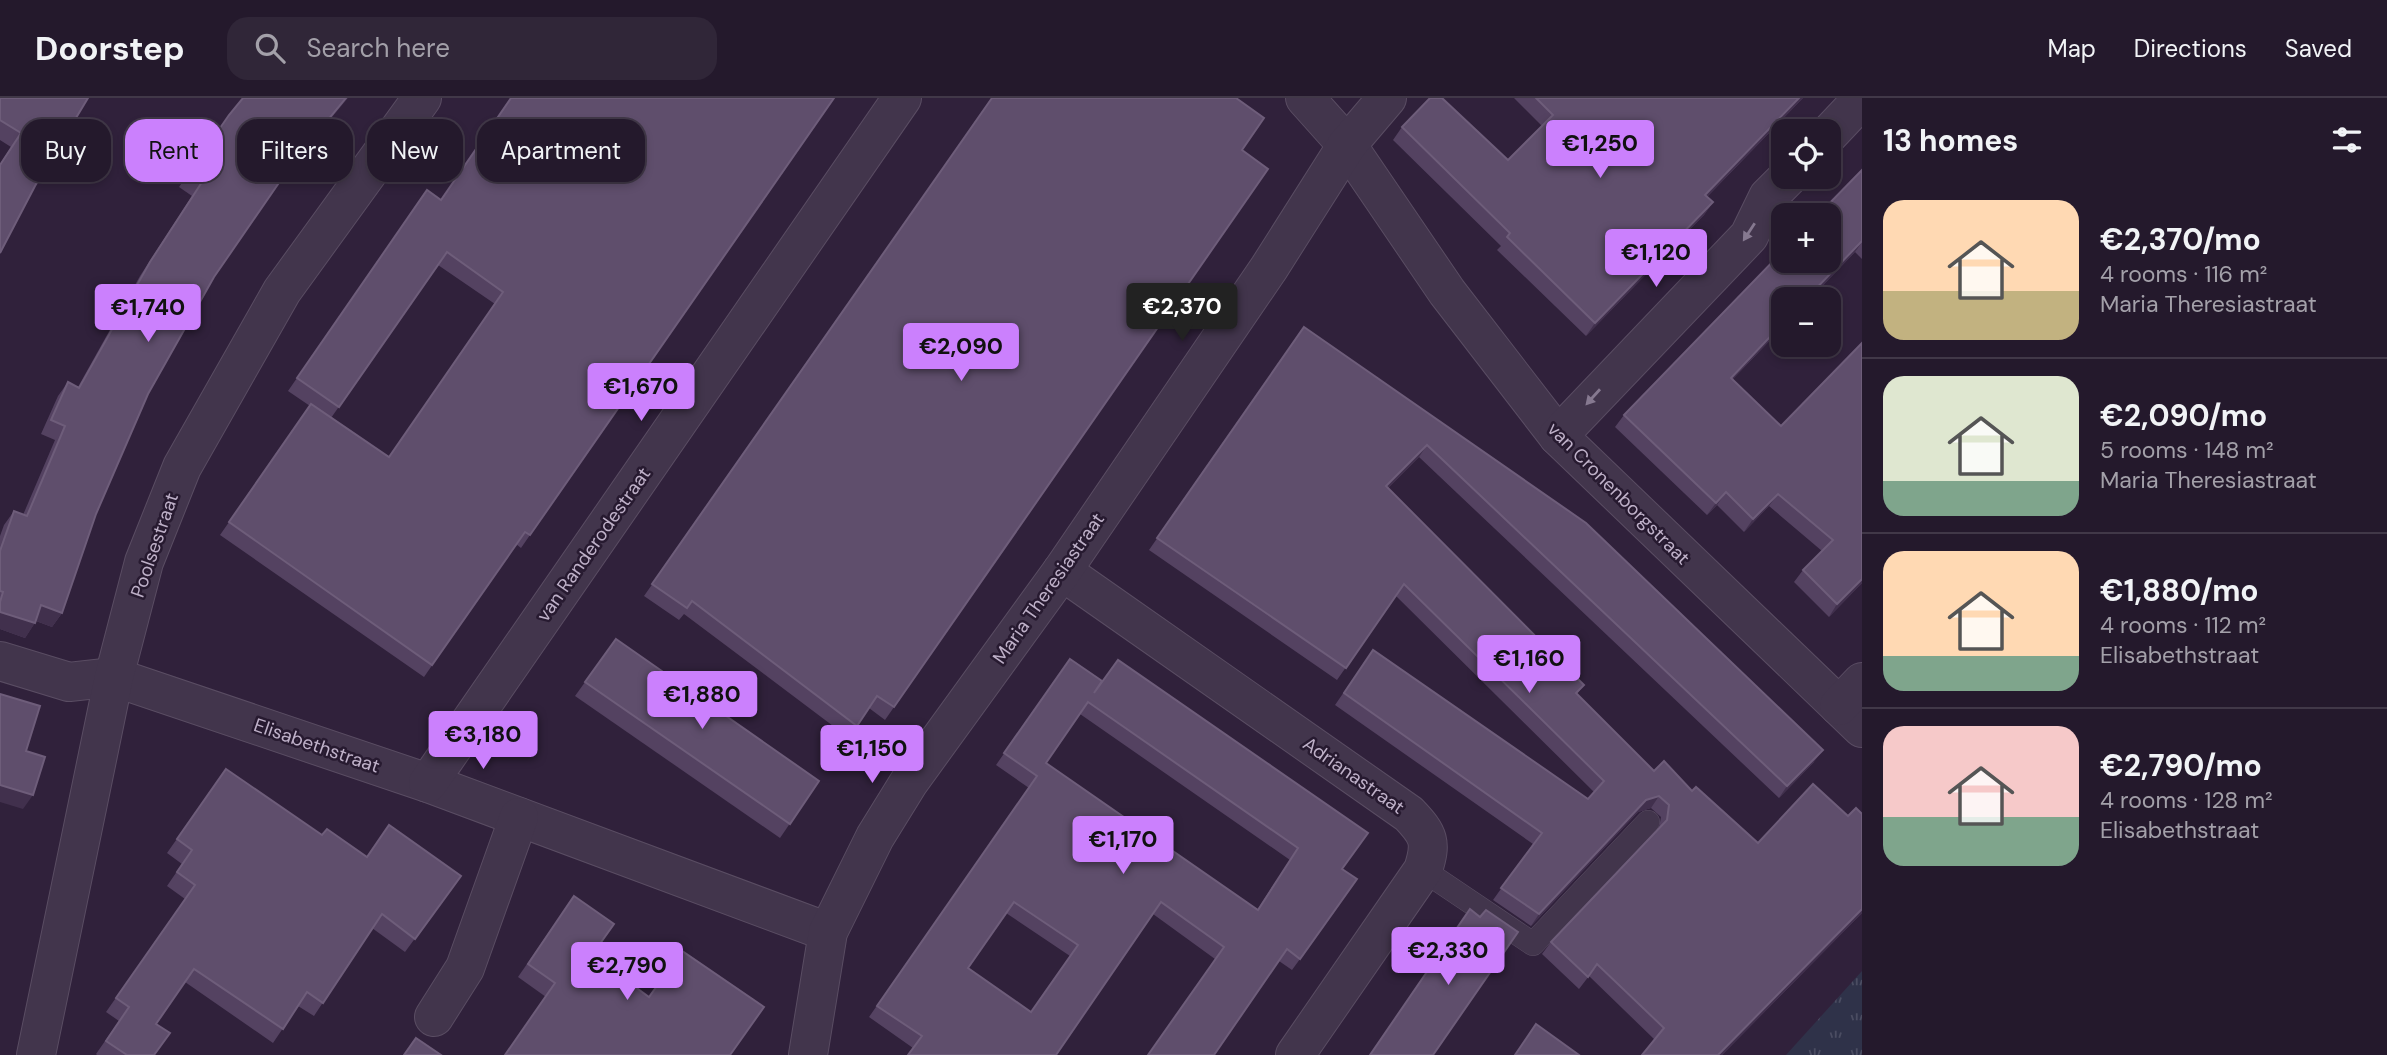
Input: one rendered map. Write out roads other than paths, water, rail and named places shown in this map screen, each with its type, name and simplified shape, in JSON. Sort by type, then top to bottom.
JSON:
[{"type":"street","name":"Poolsestraat","points":[[36,1055],[114,677],[144,562],[182,467],[282,290],[422,98]]},
{"type":"street","name":"van Randerodestraat","points":[[428,783],[902,98]]},
{"type":"street","name":"van Cronenborgstraat","points":[[1305,98],[1347,145],[1447,292],[1558,436],[1854,705]]},
{"type":"street","name":"Maria Theresiastraat","points":[[808,1055],[828,932],[875,837],[909,782],[1062,570],[1269,268],[1347,145],[1387,98]]},
{"type":"street","points":[[1841,121],[1862,99]]},
{"type":"street","points":[[1558,436],[1749,236],[1768,197],[1776,189]]},
{"type":"street","name":"Adrianastraat","points":[[1062,570],[1409,814],[1426,832],[1429,852],[1423,870],[1295,1055]]},
{"type":"street","points":[[0,662],[69,682],[114,677]]},
{"type":"street","name":"Elisabethstraat","points":[[114,677],[428,783],[828,932]]},
{"type":"street","points":[[435,1017],[465,968],[519,817]]},
{"type":"lane","points":[[1423,870],[1533,944],[1648,822]]}]
